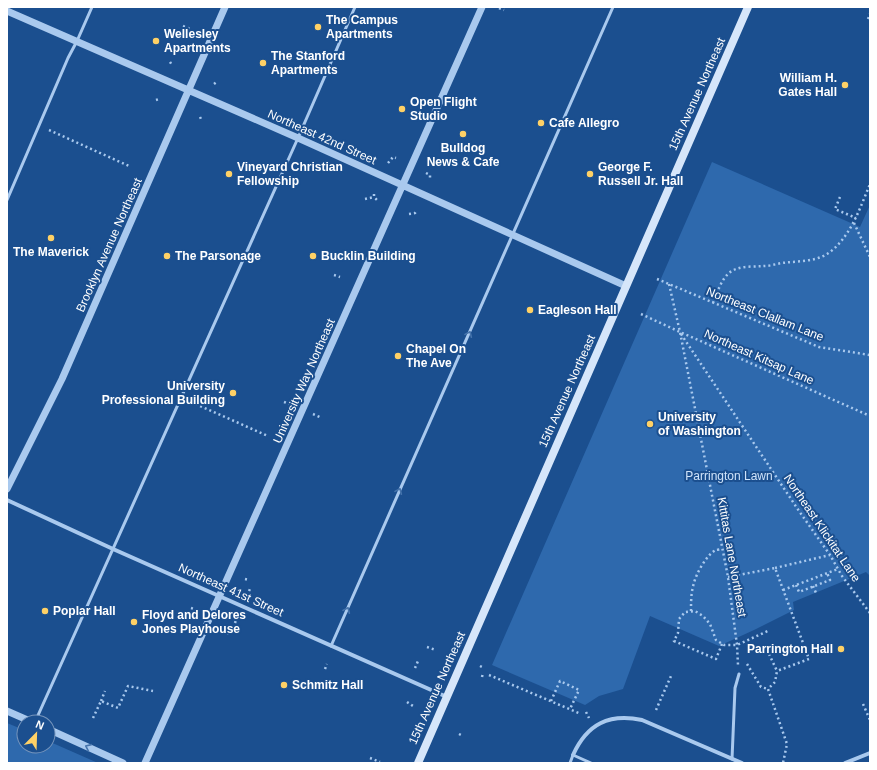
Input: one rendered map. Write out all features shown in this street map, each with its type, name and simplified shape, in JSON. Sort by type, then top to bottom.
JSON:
[{"type":"main road","name":"15th Avenue Northeast","points":[[418,763],[748,7]]},
{"type":"street","name":"Brooklyn Avenue Northeast","points":[[7,488],[62,379],[225,7]]},
{"type":"street","name":"University Way Northeast","points":[[145,763],[482,7]]},
{"type":"street","name":"Northeast 42nd Street","points":[[7,11],[298,138],[626,286]]},
{"type":"street","name":"Northeast 41st Street","points":[[7,500],[113,549],[447,697]]},
{"type":"street","points":[[574,755],[581,740],[594,727],[607,720],[624,717],[642,720],[742,763]]},
{"type":"street","points":[[56,733],[123,763]]},
{"type":"street","points":[[844,763],[870,753]]},
{"type":"lane","points":[[7,200],[68,58],[92,7]]},
{"type":"lane","points":[[38,714],[298,138],[355,7]]},
{"type":"lane","points":[[331,646],[613,7]]},
{"type":"lane","points":[[732,759],[735,688],[739,674]]},
{"type":"lane","points":[[570,763],[574,755],[591,763]]},
{"type":"path","points":[[499,8],[504,10]]},
{"type":"path","points":[[868,19],[870,14]]},
{"type":"path","points":[[183,26],[190,29]]},
{"type":"path","points":[[170,62],[172,66]]},
{"type":"path","points":[[214,84],[218,81]]},
{"type":"path","points":[[200,117],[202,121]]},
{"type":"path","points":[[39,126],[129,166]]},
{"type":"path","points":[[388,163],[393,157],[396,158]]},
{"type":"path","points":[[426,173],[430,175],[430,180]]},
{"type":"path","points":[[713,303],[723,281],[729,273],[734,270],[740,268],[812,260],[826,254],[839,244],[854,222],[870,184]]},
{"type":"path","points":[[365,199],[374,195],[377,200]]},
{"type":"path","points":[[840,197],[835,209],[856,218]]},
{"type":"path","points":[[409,214],[415,213],[417,210]]},
{"type":"path","points":[[854,222],[870,257]]},
{"type":"path","points":[[334,275],[340,278]]},
{"type":"path","name":"Northeast Clallam Lane","points":[[657,279],[819,347],[870,355]]},
{"type":"path","name":"Kittitas Lane Northeast","points":[[669,284],[680,332],[728,577],[737,645],[739,674]]},
{"type":"path","name":"Northeast Kitsap Lane","points":[[641,314],[870,416]]},
{"type":"path","name":"Northeast Klickitat Lane","points":[[680,332],[794,504],[870,613]]},
{"type":"path","points":[[181,397],[268,436]]},
{"type":"path","points":[[284,402],[292,405]]},
{"type":"path","points":[[312,414],[322,418]]},
{"type":"path","points":[[691,611],[693,584],[698,573],[712,553],[716,550],[722,549]]},
{"type":"path","points":[[728,577],[830,555]]},
{"type":"path","points":[[775,568],[809,659],[777,671]]},
{"type":"path","points":[[783,590],[838,569]]},
{"type":"path","points":[[796,585],[798,592],[830,580],[827,574]]},
{"type":"path","points":[[245,579],[249,580]]},
{"type":"path","points":[[813,586],[816,593]]},
{"type":"path","points":[[249,591],[251,587]]},
{"type":"path","points":[[722,644],[716,659],[674,641],[678,633],[679,619],[685,612],[695,611],[703,616],[710,624],[716,640],[724,645],[737,645],[770,630]]},
{"type":"path","points":[[427,647],[436,650]]},
{"type":"path","points":[[768,654],[777,671],[775,682],[768,689]]},
{"type":"path","points":[[416,668],[418,661]]},
{"type":"path","points":[[325,669],[327,664]]},
{"type":"path","points":[[747,664],[761,687],[768,689]]},
{"type":"path","points":[[482,677],[483,673]]},
{"type":"path","points":[[489,675],[581,714]]},
{"type":"path","points":[[656,710],[671,676]]},
{"type":"path","points":[[551,701],[560,681],[579,690],[570,709]]},
{"type":"path","points":[[101,701],[118,708],[128,686],[153,691]]},
{"type":"path","points":[[768,689],[787,744],[783,763]]},
{"type":"path","points":[[93,718],[105,691]]},
{"type":"path","points":[[407,702],[413,706]]},
{"type":"path","points":[[863,704],[870,720]]},
{"type":"path","points":[[586,712],[588,718]]},
{"type":"path","points":[[370,758],[380,762]]},
{"type":"green space","name":"Parrington Lawn","points":[[712,162],[860,227],[870,205],[870,576],[866,572],[793,602],[794,610],[719,646],[650,616],[623,689],[599,696],[585,705],[492,665]]},
{"type":"green space","points":[[7,723],[16,727],[16,754],[56,754],[56,745],[98,763],[7,763]]},
{"type":"place","name":"The Campus Apartments","points":[[318,27]]},
{"type":"place","name":"Wellesley Apartments","points":[[156,41]]},
{"type":"place","name":"The Stanford Apartments","points":[[263,63]]},
{"type":"place","name":"William H. Gates Hall","points":[[845,85]]},
{"type":"place","name":"Open Flight Studio","points":[[402,109]]},
{"type":"place","name":"Cafe Allegro","points":[[541,123]]},
{"type":"place","name":"Bulldog News & Cafe","points":[[463,134]]},
{"type":"place","name":"Vineyard Christian Fellowship","points":[[229,174]]},
{"type":"place","name":"George F. Russell Jr. Hall","points":[[590,174]]},
{"type":"place","name":"The Maverick","points":[[51,238]]},
{"type":"place","name":"The Parsonage","points":[[167,256]]},
{"type":"place","name":"Bucklin Building","points":[[313,256]]},
{"type":"place","name":"Eagleson Hall","points":[[530,310]]},
{"type":"place","name":"Chapel On The Ave","points":[[398,356]]},
{"type":"place","name":"University Professional Building","points":[[233,393]]},
{"type":"place","name":"University of Washington","points":[[650,424]]},
{"type":"place","name":"Poplar Hall","points":[[45,611]]},
{"type":"place","name":"Floyd and Delores Jones Playhouse","points":[[134,622]]},
{"type":"place","name":"Parrington Hall","points":[[841,649]]},
{"type":"place","name":"Schmitz Hall","points":[[284,685]]}]
